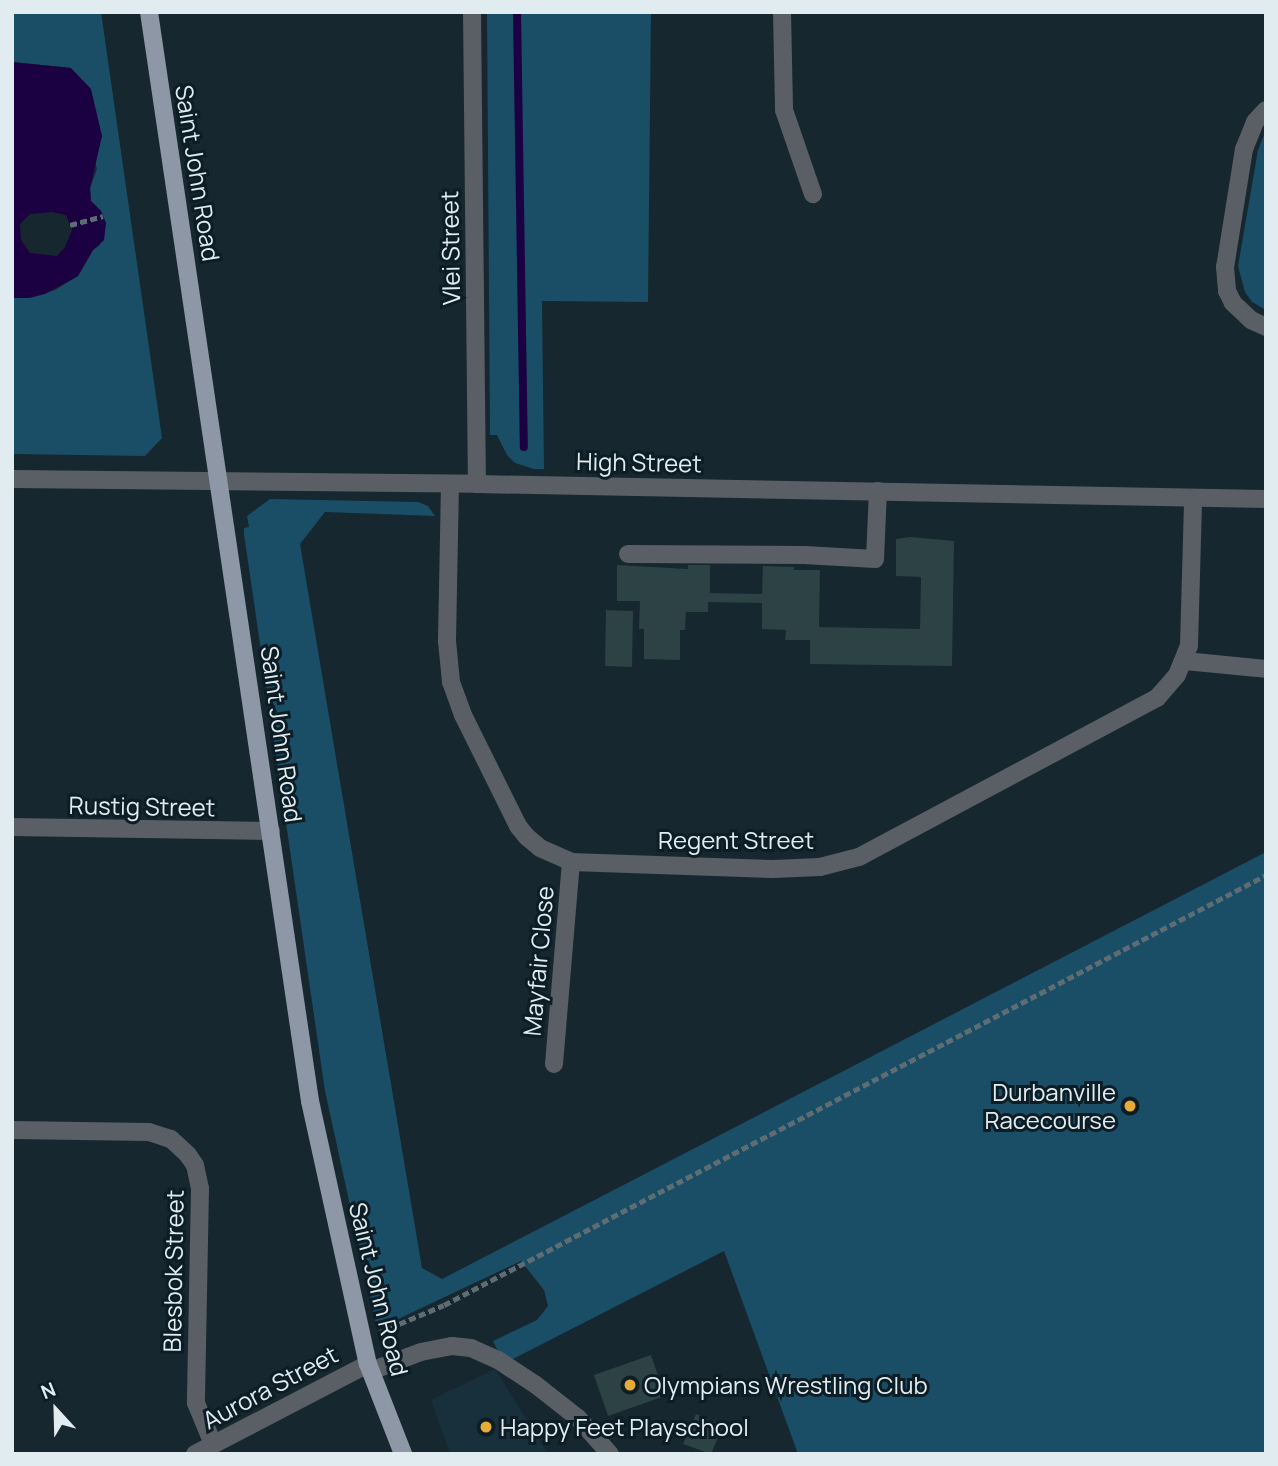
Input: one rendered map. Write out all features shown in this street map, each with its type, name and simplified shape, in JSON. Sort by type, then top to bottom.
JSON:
[{"type":"main road","name":"Saint John Road","points":[[149,12],[310,1101],[370,1367],[403,1454]]},
{"type":"street","name":"Vlei Street","points":[[472,12],[477,484]]},
{"type":"street","points":[[782,12],[784,110],[813,194]]},
{"type":"street","points":[[1266,110],[1255,122],[1244,149],[1224,267],[1227,291],[1233,303],[1251,320],[1266,327]]},
{"type":"street","name":"High Street","points":[[12,480],[477,484],[1193,500],[1266,499]]},
{"type":"street","name":"Regent Street","points":[[450,484],[447,662],[456,699],[519,826],[540,848],[571,862],[773,869],[820,867],[859,857],[1144,707],[1168,687],[1185,661],[1192,630],[1193,500]]},
{"type":"street","points":[[628,554],[804,555],[876,559],[878,491]]},
{"type":"street","points":[[1185,661],[1266,669]]},
{"type":"street","name":"Rustig Street","points":[[12,828],[271,831]]},
{"type":"street","name":"Mayfair Close","points":[[554,1064],[571,862]]},
{"type":"street","name":"Blesbok Street","points":[[12,1130],[149,1132],[171,1139],[188,1154],[195,1165],[200,1189],[196,1403],[213,1444]]},
{"type":"street","name":"Aurora Street","points":[[195,1454],[370,1367],[452,1346],[471,1348],[498,1360],[536,1385],[578,1419],[610,1454]]},
{"type":"path","points":[[69,225],[103,216]]},
{"type":"path","points":[[363,1340],[457,1298],[1266,875]]},
{"type":"shaded area","points":[[12,12],[101,12],[162,438],[145,456],[12,454],[12,298],[29,298],[55,290],[78,276],[93,250],[100,245],[101,211],[91,201],[90,188],[97,169],[71,68],[12,62]]},
{"type":"shaded area","points":[[487,12],[651,12],[648,302],[542,301],[544,469],[515,463],[507,455],[497,435],[490,435]]},
{"type":"shaded area","points":[[12,62],[71,68],[91,89],[102,136],[90,188],[91,201],[101,211],[106,223],[104,240],[93,250],[78,276],[45,294],[12,298]],"holes":[[[52,212],[66,215],[72,230],[65,247],[57,256],[30,253],[21,240],[20,224],[30,214]]]},
{"type":"shaded area","points":[[1266,130],[1266,310],[1252,302],[1245,292],[1238,266],[1258,150]]},
{"type":"shaded area","points":[[270,499],[418,502],[428,506],[435,516],[325,512],[300,544],[422,1268],[442,1279],[1266,852],[1266,1454],[798,1454],[724,1251],[511,1360],[499,1353],[493,1341],[537,1320],[548,1306],[544,1290],[521,1261],[377,1329],[325,1091],[244,534],[244,528],[249,527],[247,516]]},
{"type":"shaded area","name":"Happy Feet Playschool","points":[[495,1369],[548,1454],[450,1454],[431,1400]]},
{"type":"building","points":[[910,537],[954,541],[952,666],[810,664],[810,640],[785,640],[786,630],[762,629],[762,603],[708,602],[708,612],[686,612],[685,630],[680,630],[680,660],[644,659],[644,629],[639,629],[640,601],[617,601],[617,565],[688,569],[688,565],[710,565],[710,593],[762,594],[763,566],[794,567],[794,570],[820,570],[819,627],[920,629],[921,577],[896,576],[896,539]]},
{"type":"building","points":[[606,610],[633,611],[632,667],[605,666]]},
{"type":"building","name":"Olympians Wrestling Club","points":[[651,1355],[665,1396],[608,1416],[594,1375]]},
{"type":"building","points":[[696,1414],[723,1426],[711,1454],[683,1444]]},
{"type":"waterway","points":[[517,12],[524,447]]},
{"type":"place","name":"Durbanville Racecourse","points":[[1130,1106]]},
{"type":"place","name":"Olympians Wrestling Club","points":[[630,1385]]},
{"type":"place","name":"Happy Feet Playschool","points":[[486,1427]]}]
